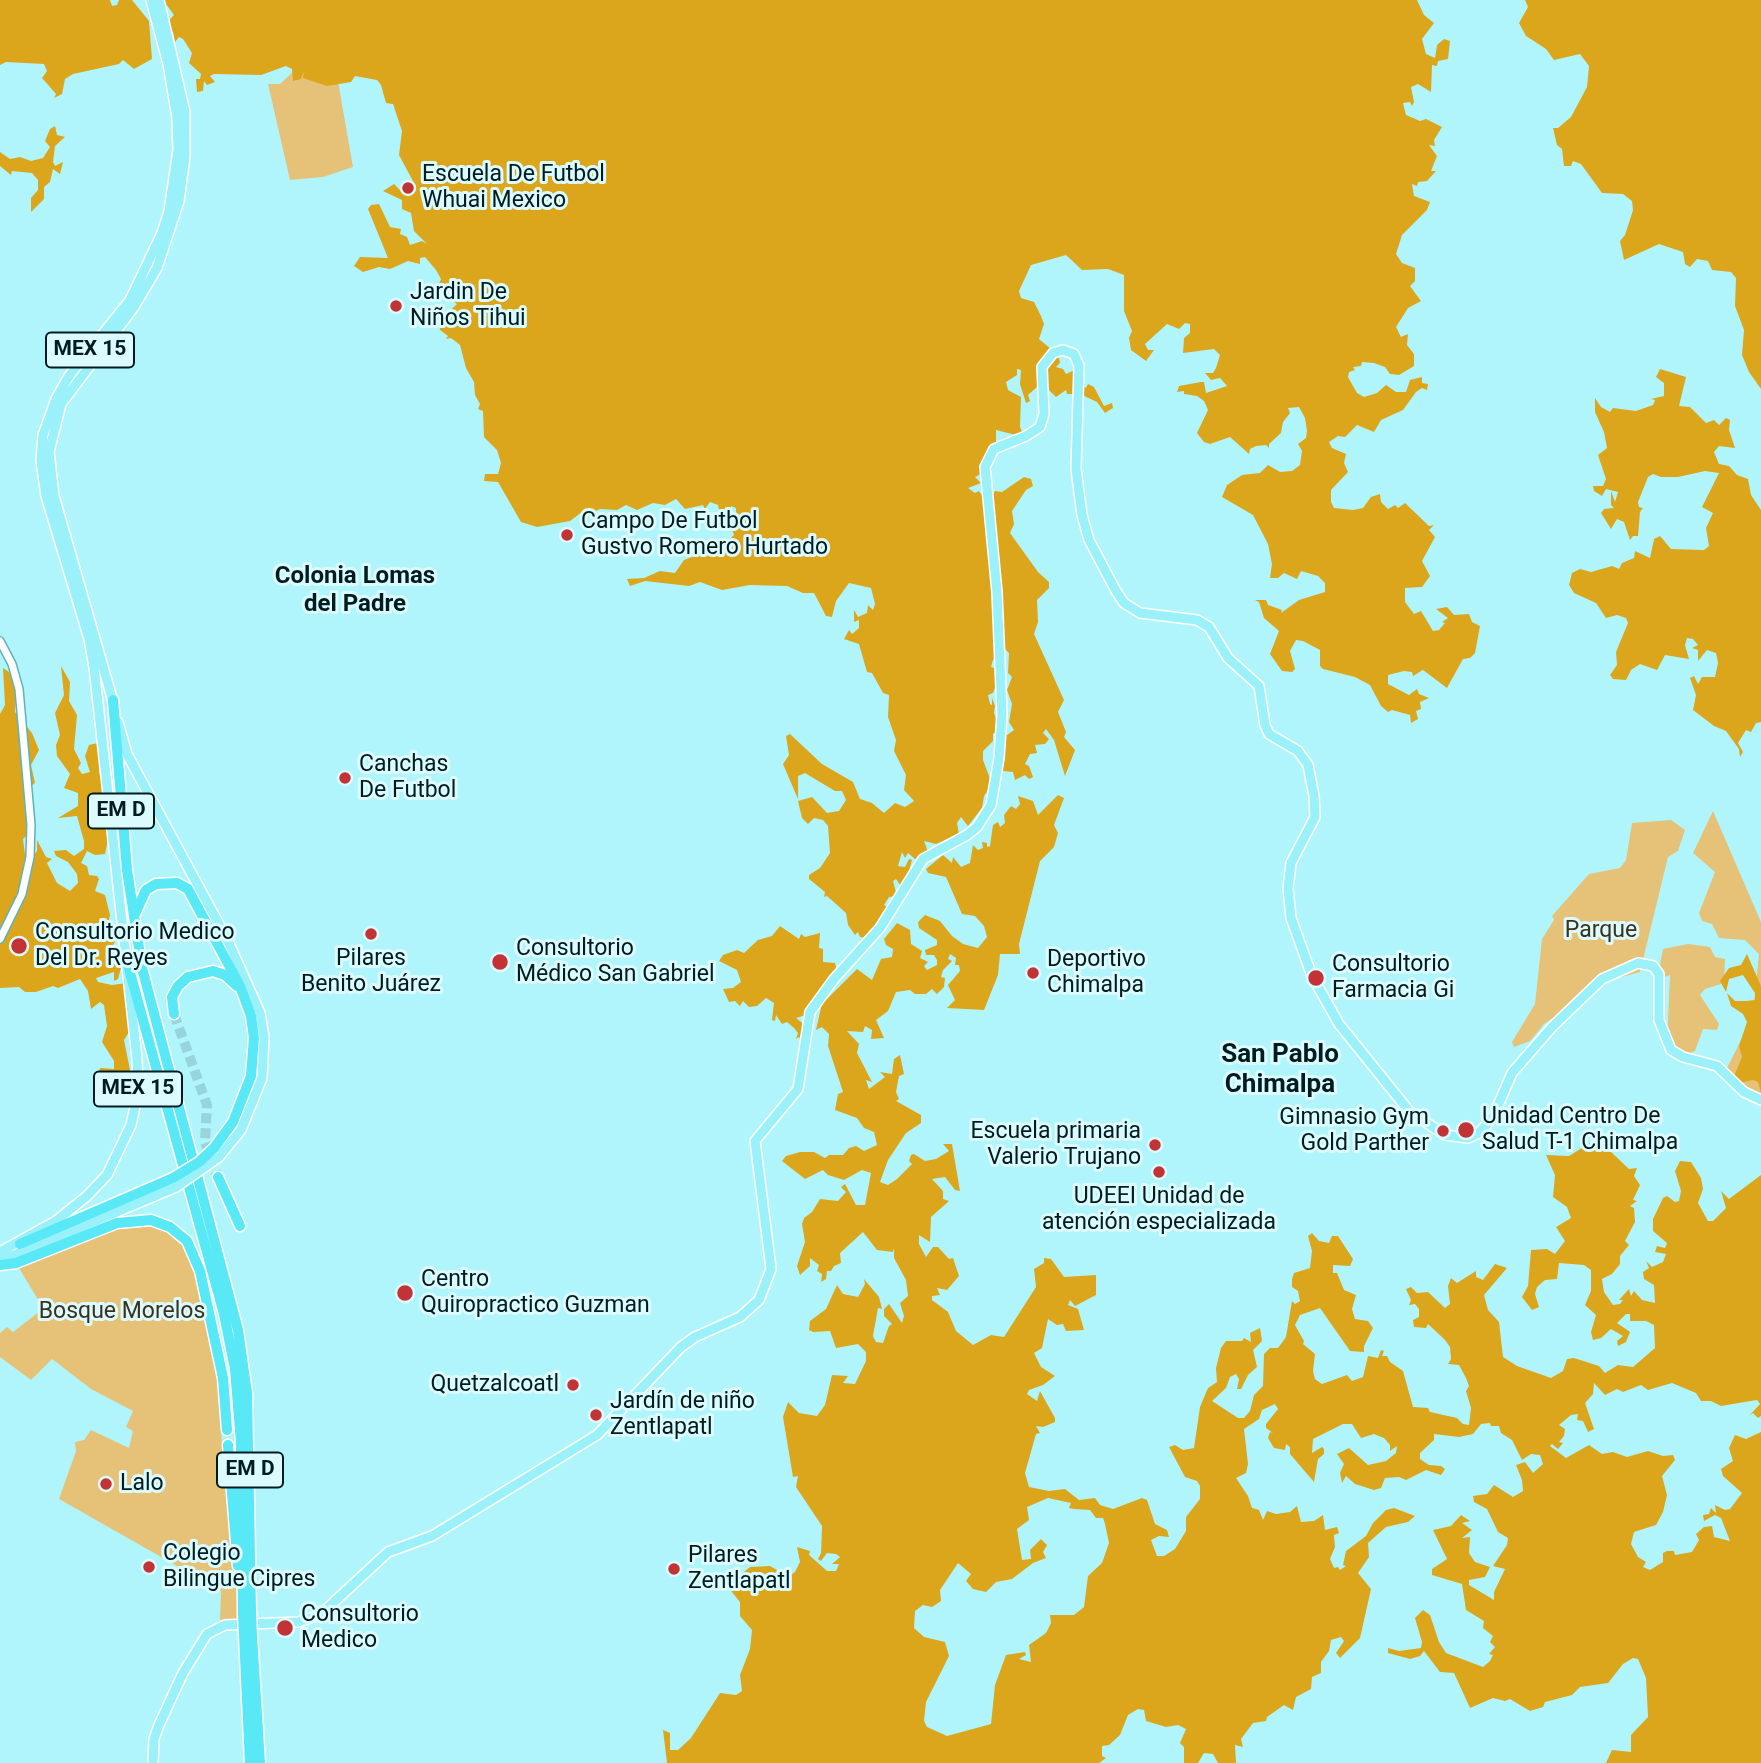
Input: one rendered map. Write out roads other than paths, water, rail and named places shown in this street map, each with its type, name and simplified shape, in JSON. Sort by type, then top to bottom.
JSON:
[{"type":"highway","name":"EM D","points":[[113,700],[114,746],[134,921],[150,1000],[180,1104],[190,1157],[238,1330],[247,1392],[250,1763]]},
{"type":"highway","points":[[20,1244],[174,1182],[216,1152],[233,1122],[251,1076],[254,1038],[243,995],[188,889],[167,881],[146,890],[138,901],[134,921]]},
{"type":"highway","name":"EM D","points":[[126,958],[224,1314],[235,1369],[241,1442],[242,1587],[247,1612]]},
{"type":"highway","points":[[174,1014],[172,997],[178,986],[200,971],[225,975],[243,995]]},
{"type":"highway","points":[[218,1177],[240,1226]]},
{"type":"highway","points":[[0,1263],[16,1263],[117,1223],[151,1220],[170,1227],[187,1241],[200,1271],[223,1378],[227,1430]]},
{"type":"highway","points":[[228,1445],[235,1553],[242,1587]]},
{"type":"highway","name":"EM D","points":[[248,1636],[260,1763]]},
{"type":"main road","name":"MEX 15","points":[[0,1252],[20,1244],[87,1196],[107,1175],[131,1125],[138,1093],[137,1058],[93,658],[46,496],[41,461],[43,436],[56,399],[69,376],[130,300],[162,233],[169,211],[177,163],[177,118],[168,64],[151,0]]},
{"type":"main road","name":"MEX 15","points":[[159,0],[175,56],[185,112],[183,178],[176,212],[157,268],[142,296],[61,404],[49,452],[54,496],[127,754],[228,941],[260,1013],[264,1037],[262,1078],[241,1130],[216,1152]]},
{"type":"main road","points":[[153,1763],[159,1725],[197,1646],[214,1629],[225,1625],[298,1622],[320,1615],[388,1552],[432,1536],[597,1435],[681,1347],[695,1337],[740,1317],[758,1300],[771,1269],[755,1141],[798,1089],[810,1012],[834,979],[880,928],[923,859],[967,835],[977,827],[991,805],[1002,730],[1001,660],[993,532],[985,467],[994,449],[1036,431],[1042,421],[1045,361],[1058,351],[1074,354],[1081,373],[1077,477],[1082,515],[1089,540],[1108,578],[1129,606],[1146,615],[1197,620],[1212,631],[1228,658],[1259,686],[1269,734],[1303,756],[1312,779],[1315,817],[1291,863],[1288,888],[1291,918],[1312,976],[1339,1024],[1414,1115],[1445,1135],[1468,1138],[1479,1133],[1493,1117],[1512,1073],[1552,1027],[1602,979],[1638,963],[1653,966],[1659,974],[1659,1020],[1671,1050],[1683,1057],[1717,1066],[1744,1092],[1761,1100]]},
{"type":"main road","points":[[0,1263],[174,1182]]},
{"type":"street","points":[[0,641],[12,664],[19,689],[31,825],[30,858],[22,894],[0,939]]},
{"type":"tunnel","points":[[174,1014],[207,1105],[205,1142],[218,1177]]},
{"type":"place","name":"Escuela De Futbol Whuai Mexico","points":[[408,188]]},
{"type":"place","name":"Jardin De Niños Tihui","points":[[396,306]]},
{"type":"place","name":"Campo De Futbol Gustvo Romero Hurtado","points":[[567,535]]},
{"type":"place","name":"Canchas De Futbol","points":[[345,778]]},
{"type":"place","name":"Pilares Benito Juárez","points":[[371,934]]},
{"type":"place","name":"Consultorio Medico Del Dr. Reyes","points":[[19,946]]},
{"type":"place","name":"Consultorio Médico San Gabriel","points":[[500,962]]},
{"type":"place","name":"Deportivo Chimalpa","points":[[1033,973]]},
{"type":"place","name":"Consultorio Farmacia Gi","points":[[1316,978]]},
{"type":"place","name":"Unidad Centro De Salud T-1 Chimalpa","points":[[1466,1130]]},
{"type":"place","name":"Gimnasio Gym Gold Parther","points":[[1443,1131]]},
{"type":"place","name":"Escuela primaria Valerio Trujano","points":[[1155,1145]]},
{"type":"place","name":"UDEEI Unidad de atención especializada","points":[[1159,1172]]},
{"type":"place","name":"Centro Quiropractico Guzman","points":[[405,1293]]},
{"type":"place","name":"Quetzalcoatl","points":[[573,1385]]},
{"type":"place","name":"Jardín de niño Zentlapatl","points":[[596,1415]]},
{"type":"place","name":"Lalo","points":[[106,1484]]},
{"type":"place","name":"Colegio Bilingue Cipres","points":[[149,1567]]},
{"type":"place","name":"Pilares Zentlapatl","points":[[674,1569]]},
{"type":"place","name":"Consultorio Medico","points":[[285,1628]]},
{"type":"district","name":"Colonia Lomas del Padre","points":[[355,591]]},
{"type":"district","name":"San Pablo Chimalpa","points":[[1280,1070]]},
{"type":"park label","name":"Parque","points":[[1601,931]]},
{"type":"park label","name":"Bosque Morelos","points":[[122,1312]]}]
